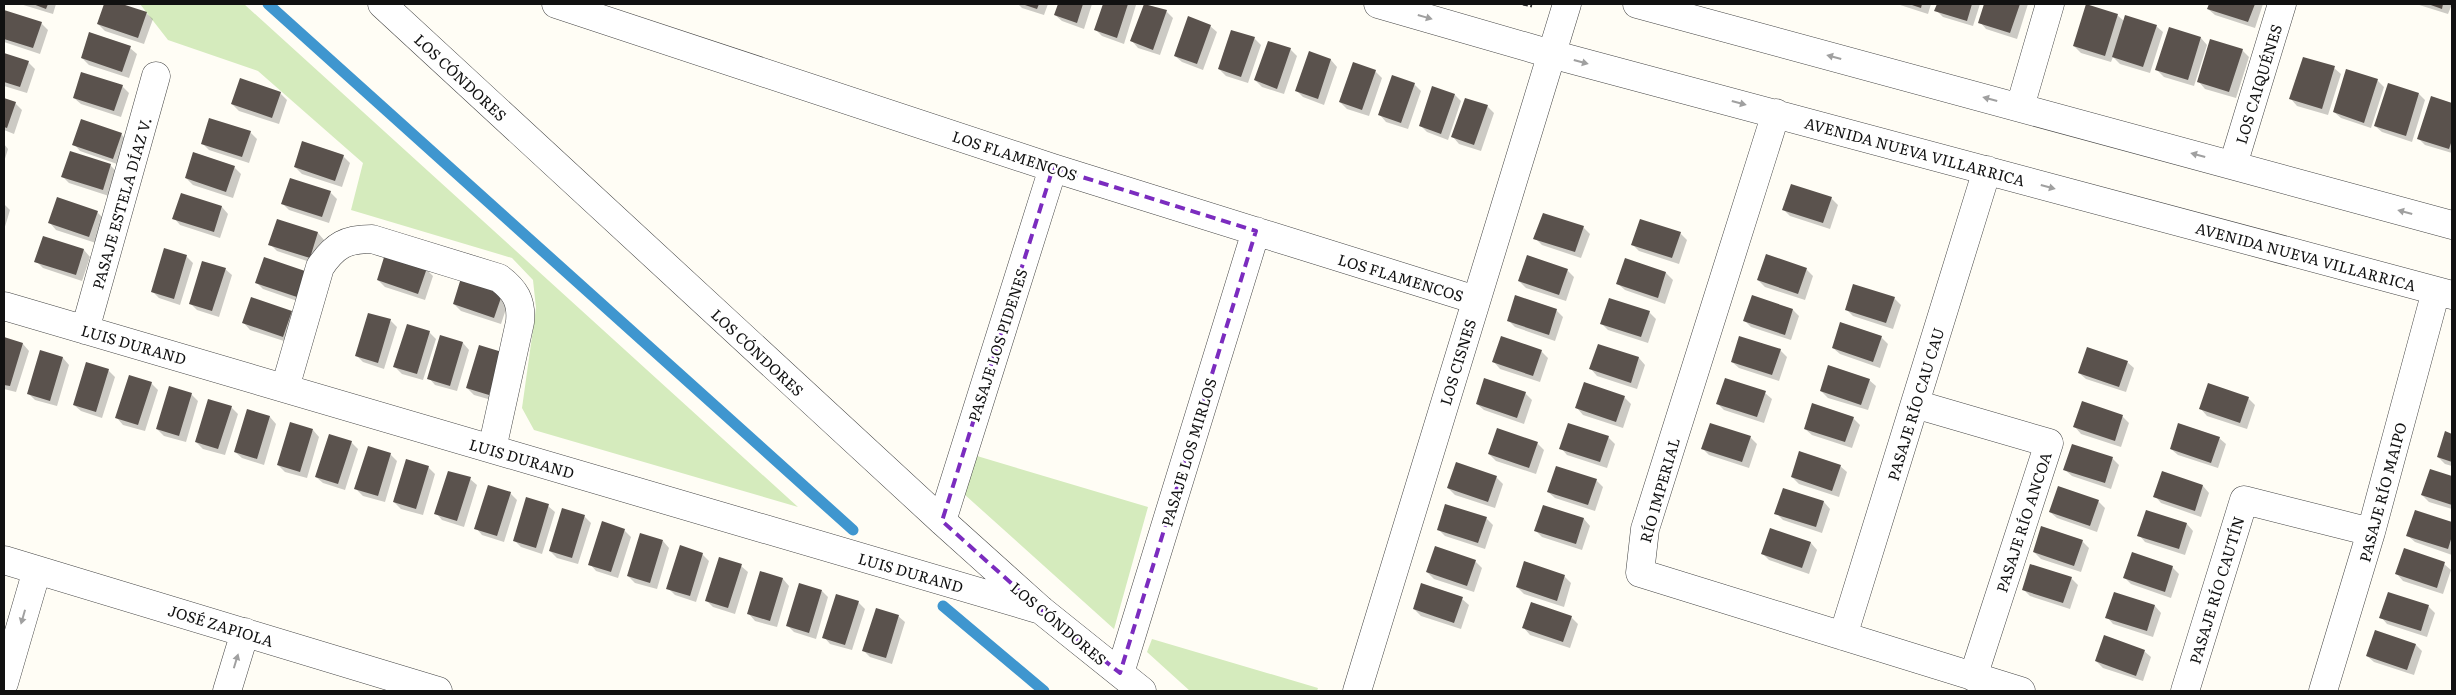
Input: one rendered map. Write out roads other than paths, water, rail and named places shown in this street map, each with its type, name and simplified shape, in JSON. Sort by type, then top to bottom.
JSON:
[{"type":"street","name":"LOS CÓNDORES","points":[[382,4],[942,521],[1041,610],[1142,691]]},
{"type":"street","name":"LOS FLAMENCOS","points":[[556,4],[1053,168],[1476,300]]},
{"type":"street","name":"AVENIDA NUEVA VILLARRICA","points":[[1378,4],[1551,54],[1776,112],[2444,293]]},
{"type":"street","name":"LOS CISNES","points":[[1357,691],[1566,4]]},
{"type":"street","points":[[1637,4],[2452,225]]},
{"type":"street","points":[[2020,107],[2050,4]]},
{"type":"street","name":"LOS CAIQUÉNES","points":[[2233,165],[2282,4]]},
{"type":"street","name":"PASAJE ESTELA DÍAZ V.","points":[[85,330],[156,76]]},
{"type":"street","name":"RÍO IMPERIAL","points":[[1776,112],[1645,529],[1640,573],[2021,691]]},
{"type":"street","name":"PASAJE LOS PIDENES","points":[[942,521],[1053,168]]},
{"type":"street","name":"PASAJE RÍO CAU CAU","points":[[1843,636],[1987,170]]},
{"type":"street","name":"PASAJE LOS MIRLOS","points":[[1120,673],[1256,231]]},
{"type":"street","points":[[285,388],[320,266],[339,245],[355,239],[372,239],[499,278],[510,286],[518,298],[521,310],[520,322],[492,449]]},
{"type":"street","name":"PASAJE RÍO MAIPO","points":[[2323,691],[2444,293]]},
{"type":"street","name":"LUIS DURAND","points":[[4,306],[1041,610]]},
{"type":"street","name":"PASAJE RÍO ANCOA","points":[[1916,404],[2049,443],[1973,676]]},
{"type":"street","name":"PASAJE RÍO CAUTÍN","points":[[2185,691],[2244,500],[2372,532]]},
{"type":"street","name":"JOSÉ ZAPIOLA","points":[[4,560],[438,691]]},
{"type":"street","points":[[4,683],[37,570]]},
{"type":"street","points":[[227,691],[245,632]]},
{"type":"waterway","points":[[268,4],[853,530]]},
{"type":"waterway","points":[[943,606],[1044,691]]}]
